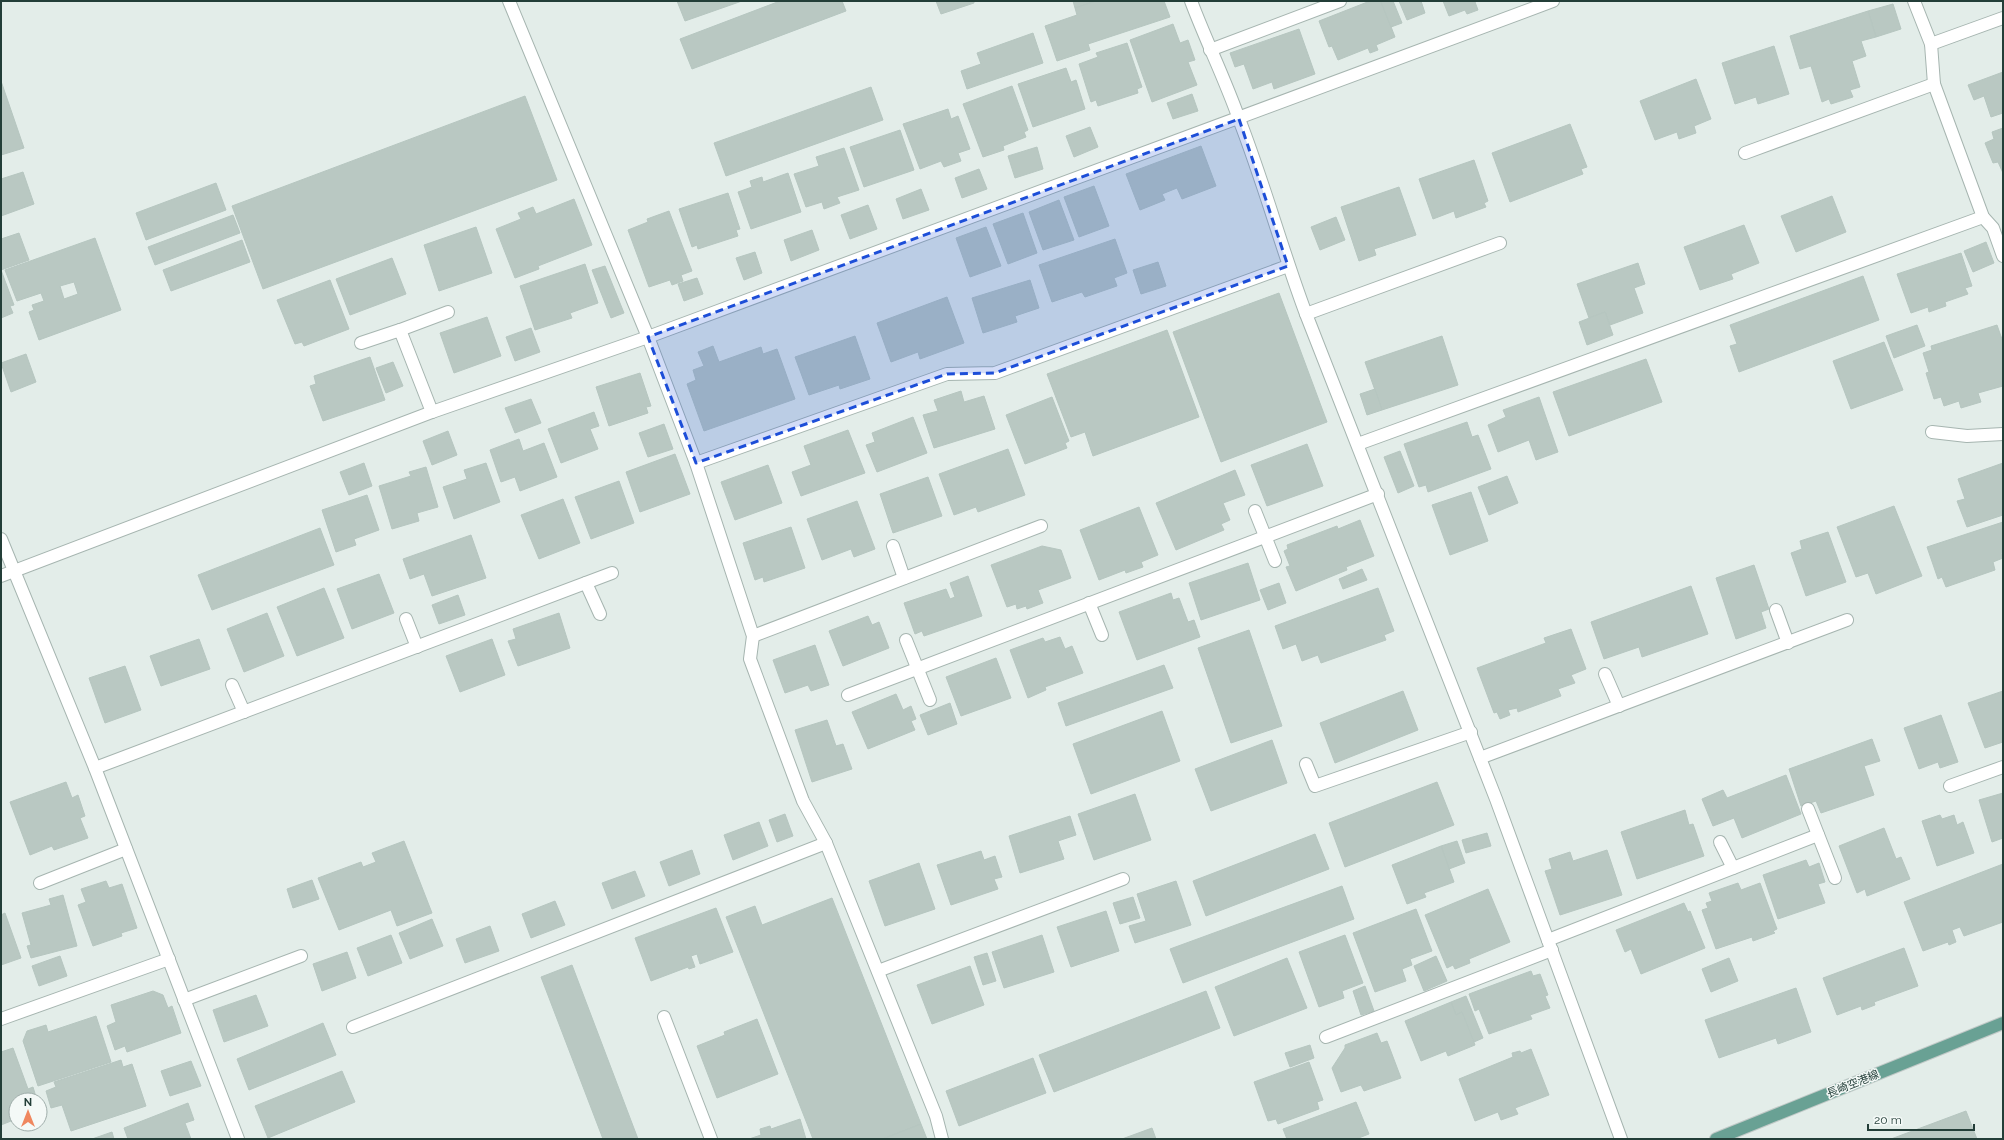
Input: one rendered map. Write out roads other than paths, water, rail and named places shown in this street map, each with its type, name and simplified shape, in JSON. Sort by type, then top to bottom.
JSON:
[{"type":"main road","name":"長崎空港線","points":[[1716,1139],[2003,1024]]},
{"type":"street","points":[[509,1],[648,337],[696,463],[753,636],[750,659],[803,801],[826,843],[936,1116],[942,1139]]},
{"type":"street","points":[[1191,1],[1239,119],[1288,266],[1480,758],[1621,1139]]},
{"type":"street","points":[[1210,50],[1340,1]]},
{"type":"street","points":[[1,576],[432,412],[648,337],[1239,119],[1553,1]]},
{"type":"street","points":[[1914,1],[1931,44],[1934,84],[1983,217],[1998,226],[2003,256]]},
{"type":"street","points":[[1931,44],[2003,18]]},
{"type":"street","points":[[1745,153],[1934,84]]},
{"type":"street","points":[[1358,444],[1983,217]]},
{"type":"street","points":[[1306,314],[1500,243]]},
{"type":"street","points":[[696,463],[947,374],[995,373],[1288,266]]},
{"type":"street","points":[[361,343],[448,312]]},
{"type":"street","points":[[400,330],[432,412]]},
{"type":"street","points":[[1932,432],[1967,436],[2003,434]]},
{"type":"street","points":[[848,695],[1378,494]]},
{"type":"street","points":[[1255,511],[1274,561]]},
{"type":"street","points":[[753,636],[1041,526]]},
{"type":"street","points":[[1,539],[13,572],[95,768],[238,1139]]},
{"type":"street","points":[[893,546],[904,578]]},
{"type":"street","points":[[95,768],[612,573]]},
{"type":"street","points":[[586,583],[600,614]]},
{"type":"street","points":[[1089,603],[1102,635]]},
{"type":"street","points":[[1776,610],[1788,643]]},
{"type":"street","points":[[406,619],[417,647]]},
{"type":"street","points":[[1480,758],[1847,620]]},
{"type":"street","points":[[906,640],[930,700]]},
{"type":"street","points":[[1606,674],[1619,706]]},
{"type":"street","points":[[232,685],[244,712]]},
{"type":"street","points":[[1306,764],[1315,786],[1470,732]]},
{"type":"street","points":[[1950,786],[2003,767]]},
{"type":"street","points":[[1808,809],[1835,878]]},
{"type":"street","points":[[1326,1037],[1732,868],[1818,835]]},
{"type":"street","points":[[1720,842],[1732,868]]},
{"type":"street","points":[[353,1027],[826,843]]},
{"type":"street","points":[[40,883],[126,849]]},
{"type":"street","points":[[878,971],[1123,879]]},
{"type":"street","points":[[184,1000],[300,956]]},
{"type":"street","points":[[1,1019],[169,959]]},
{"type":"street","points":[[664,1017],[711,1139]]}]
